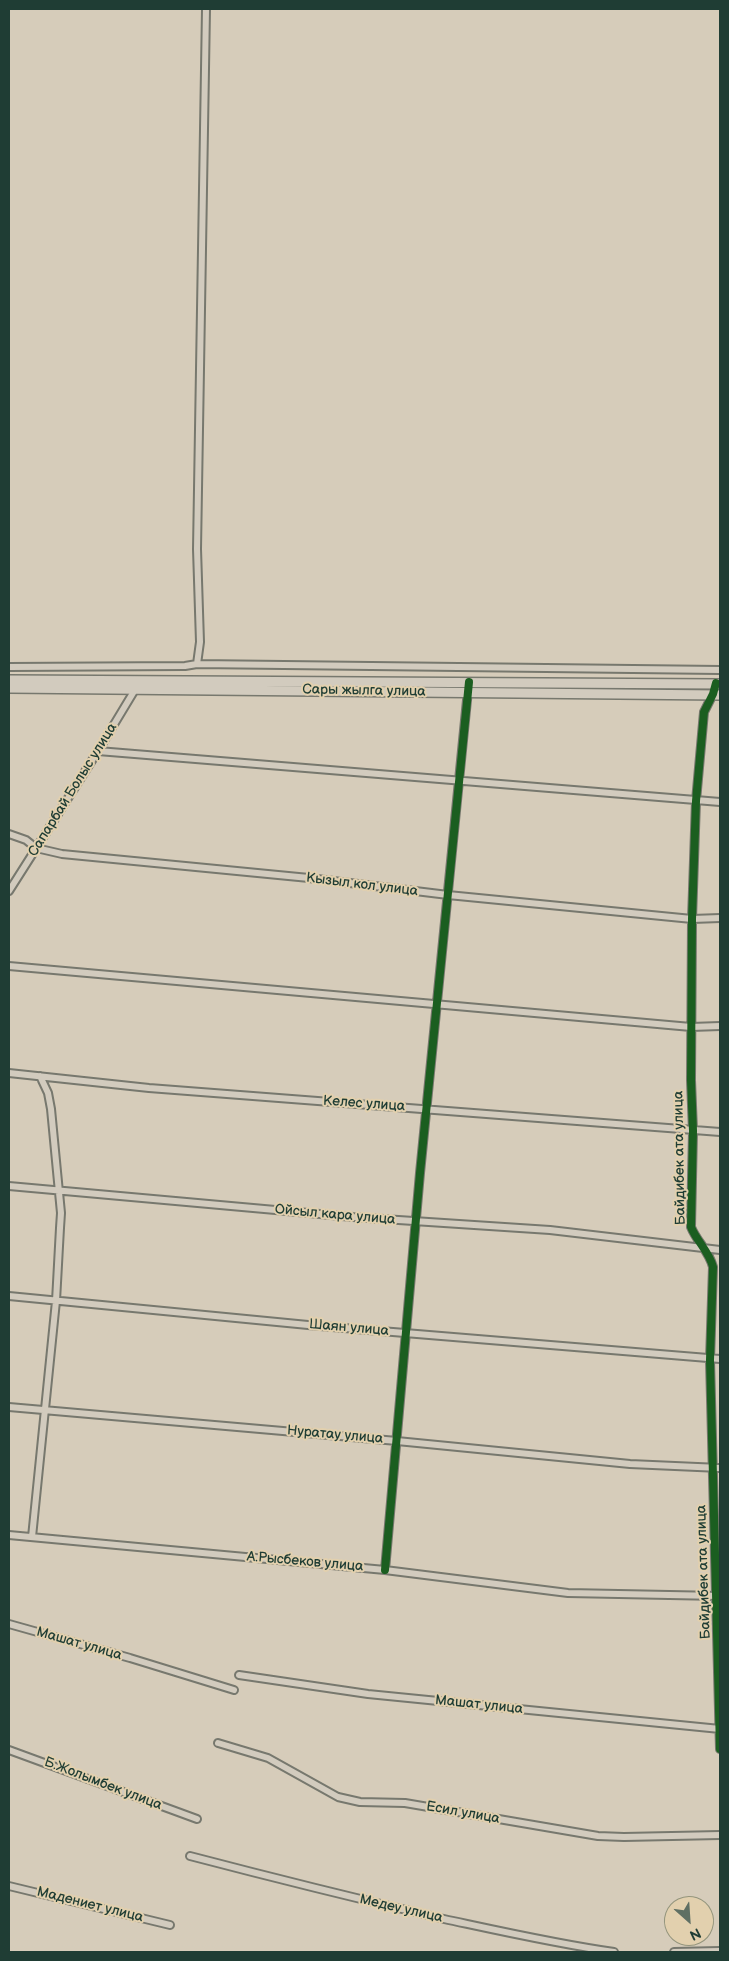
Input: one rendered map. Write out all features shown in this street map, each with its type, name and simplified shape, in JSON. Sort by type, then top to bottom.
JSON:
[{"type":"main road","name":"Сары жылга улица","points":[[9,680],[718,683]]},
{"type":"main road","name":"Сары жылга улица","points":[[9,688],[717,695]]},
{"type":"street","points":[[198,664],[200,642],[197,549],[206,9]]},
{"type":"street","points":[[9,667],[185,666],[198,664],[720,670]]},
{"type":"street","points":[[385,1570],[416,1222],[468,682]]},
{"type":"street","name":"Байдибек ата улица","points":[[718,683],[717,695],[704,712],[696,800],[692,919],[691,1027],[693,1131],[691,1228],[697,1241],[710,1257],[712,1266],[710,1360],[717,1469],[720,1749]]},
{"type":"street","name":"Сапарбай Болыс улица","points":[[9,891],[136,688]]},
{"type":"street","points":[[98,751],[720,802]]},
{"type":"street","name":"Кызыл кол улица","points":[[9,834],[26,840],[36,848],[62,854],[692,919],[720,918]]},
{"type":"street","points":[[9,966],[691,1027],[720,1026]]},
{"type":"street","name":"Келес улица","points":[[9,1073],[149,1088],[720,1132]]},
{"type":"street","points":[[32,1537],[56,1300],[60,1228],[59,1191],[51,1109],[48,1093],[40,1076]]},
{"type":"street","name":"Ойсыл кара улица","points":[[9,1186],[416,1222],[550,1230],[705,1250],[720,1250]]},
{"type":"street","name":"Шаян улица","points":[[9,1296],[308,1325],[720,1360]]},
{"type":"street","name":"Нуратау улица","points":[[9,1407],[397,1441],[630,1464],[717,1469]]},
{"type":"street","name":"А.Рысбеков улица","points":[[9,1535],[385,1570],[568,1593],[719,1596]]},
{"type":"street","name":"Машат улица","points":[[9,1624],[234,1690]]},
{"type":"street","name":"Машат улица","points":[[239,1675],[368,1694],[720,1729]]},
{"type":"street","name":"Есил улица","points":[[218,1743],[268,1758],[338,1797],[360,1802],[405,1803],[598,1836],[624,1838],[720,1835]]},
{"type":"street","name":"Б.Жолымбек улица","points":[[9,1750],[197,1819]]},
{"type":"street","name":"Медеу улица","points":[[190,1856],[410,1911],[570,1946],[614,1952]]},
{"type":"street","name":"Мадениет улица","points":[[9,1886],[170,1925]]},
{"type":"street","points":[[674,1952],[720,1952]]},
{"type":"cycle path","points":[[385,1570],[420,1173],[469,682]]},
{"type":"cycle path","points":[[716,683],[704,712],[696,801],[692,919],[691,1080],[693,1131],[691,1227],[709,1256],[713,1267],[710,1360],[720,1749]]}]
